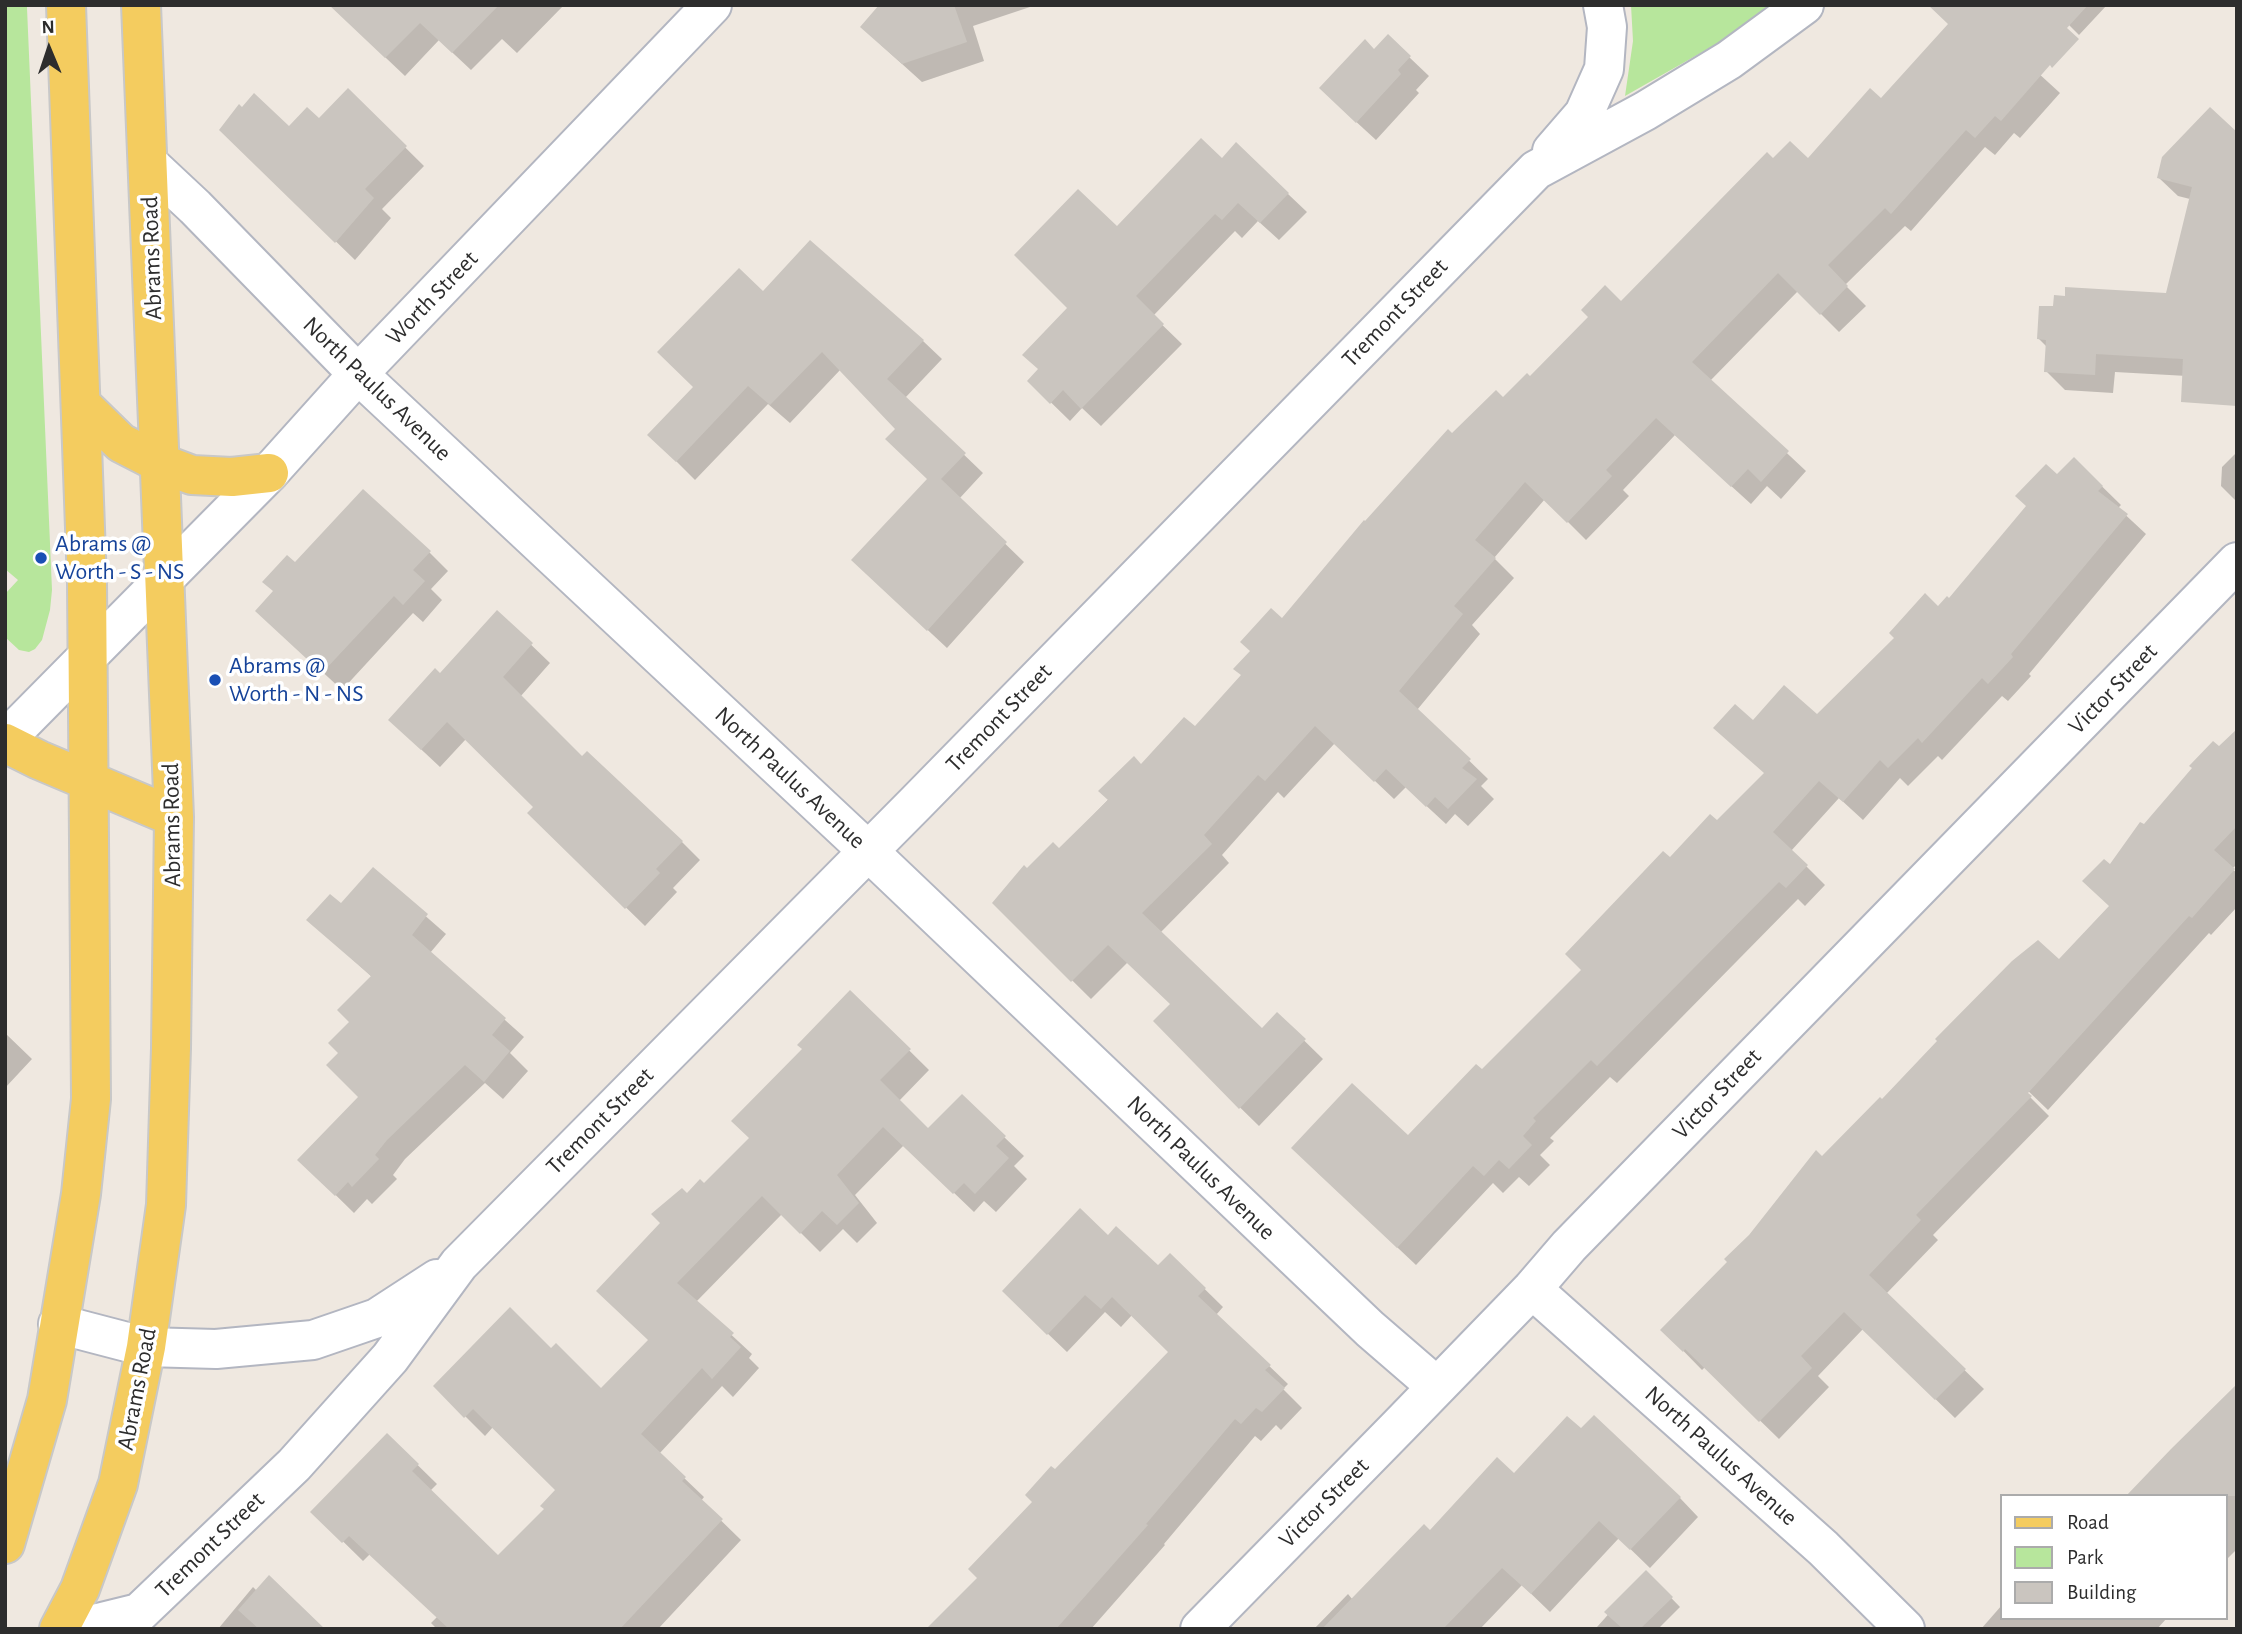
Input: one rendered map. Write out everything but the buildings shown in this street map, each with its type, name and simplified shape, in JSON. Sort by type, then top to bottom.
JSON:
[{"type":"main road","name":"Abrams Road","points":[[59,1629],[80,1589],[118,1484],[146,1347],[166,1205],[174,817],[141,5]]},
{"type":"main road","points":[[5,1544],[47,1401],[80,1194],[91,1099],[88,657],[66,6]]},
{"type":"main road","points":[[81,404],[121,443],[160,463],[192,475],[232,477],[269,472]]},
{"type":"main road","points":[[5,741],[174,817]]},
{"type":"street","name":"Worth Street","points":[[5,741],[269,472],[358,374],[712,5]]},
{"type":"street","name":"Tremont Street","points":[[74,1629],[139,1613],[294,1465],[390,1357],[459,1264],[1536,170],[1584,114],[1604,69],[1607,27],[1603,5]]},
{"type":"street","name":"Tremont Street","points":[[1536,170],[1644,111],[1729,60],[1804,5]]},
{"type":"street","name":"North Paulus Avenue","points":[[149,164],[195,207],[358,374],[868,851],[1370,1329],[1436,1386]]},
{"type":"street","name":"Victor Street","points":[[1200,1629],[1532,1289],[1569,1246],[2237,562]]},
{"type":"street","name":"Tremont Street","points":[[58,1324],[146,1347],[216,1349],[313,1340],[377,1318],[459,1264]]},
{"type":"street","name":"North Paulus Avenue","points":[[1532,1289],[1813,1539],[1905,1629]]},
{"type":"green space","points":[[5,5],[27,5],[52,590],[42,640],[29,652],[19,650],[5,637],[5,594],[18,580],[5,569]]},
{"type":"green space","points":[[1631,5],[1772,5],[1727,38],[1625,96],[1633,41]]},
{"type":"place","name":"Abrams @ Worth - S - NS","points":[[41,558]]},
{"type":"place","name":"Abrams @ Worth - N - NS","points":[[215,680]]}]
